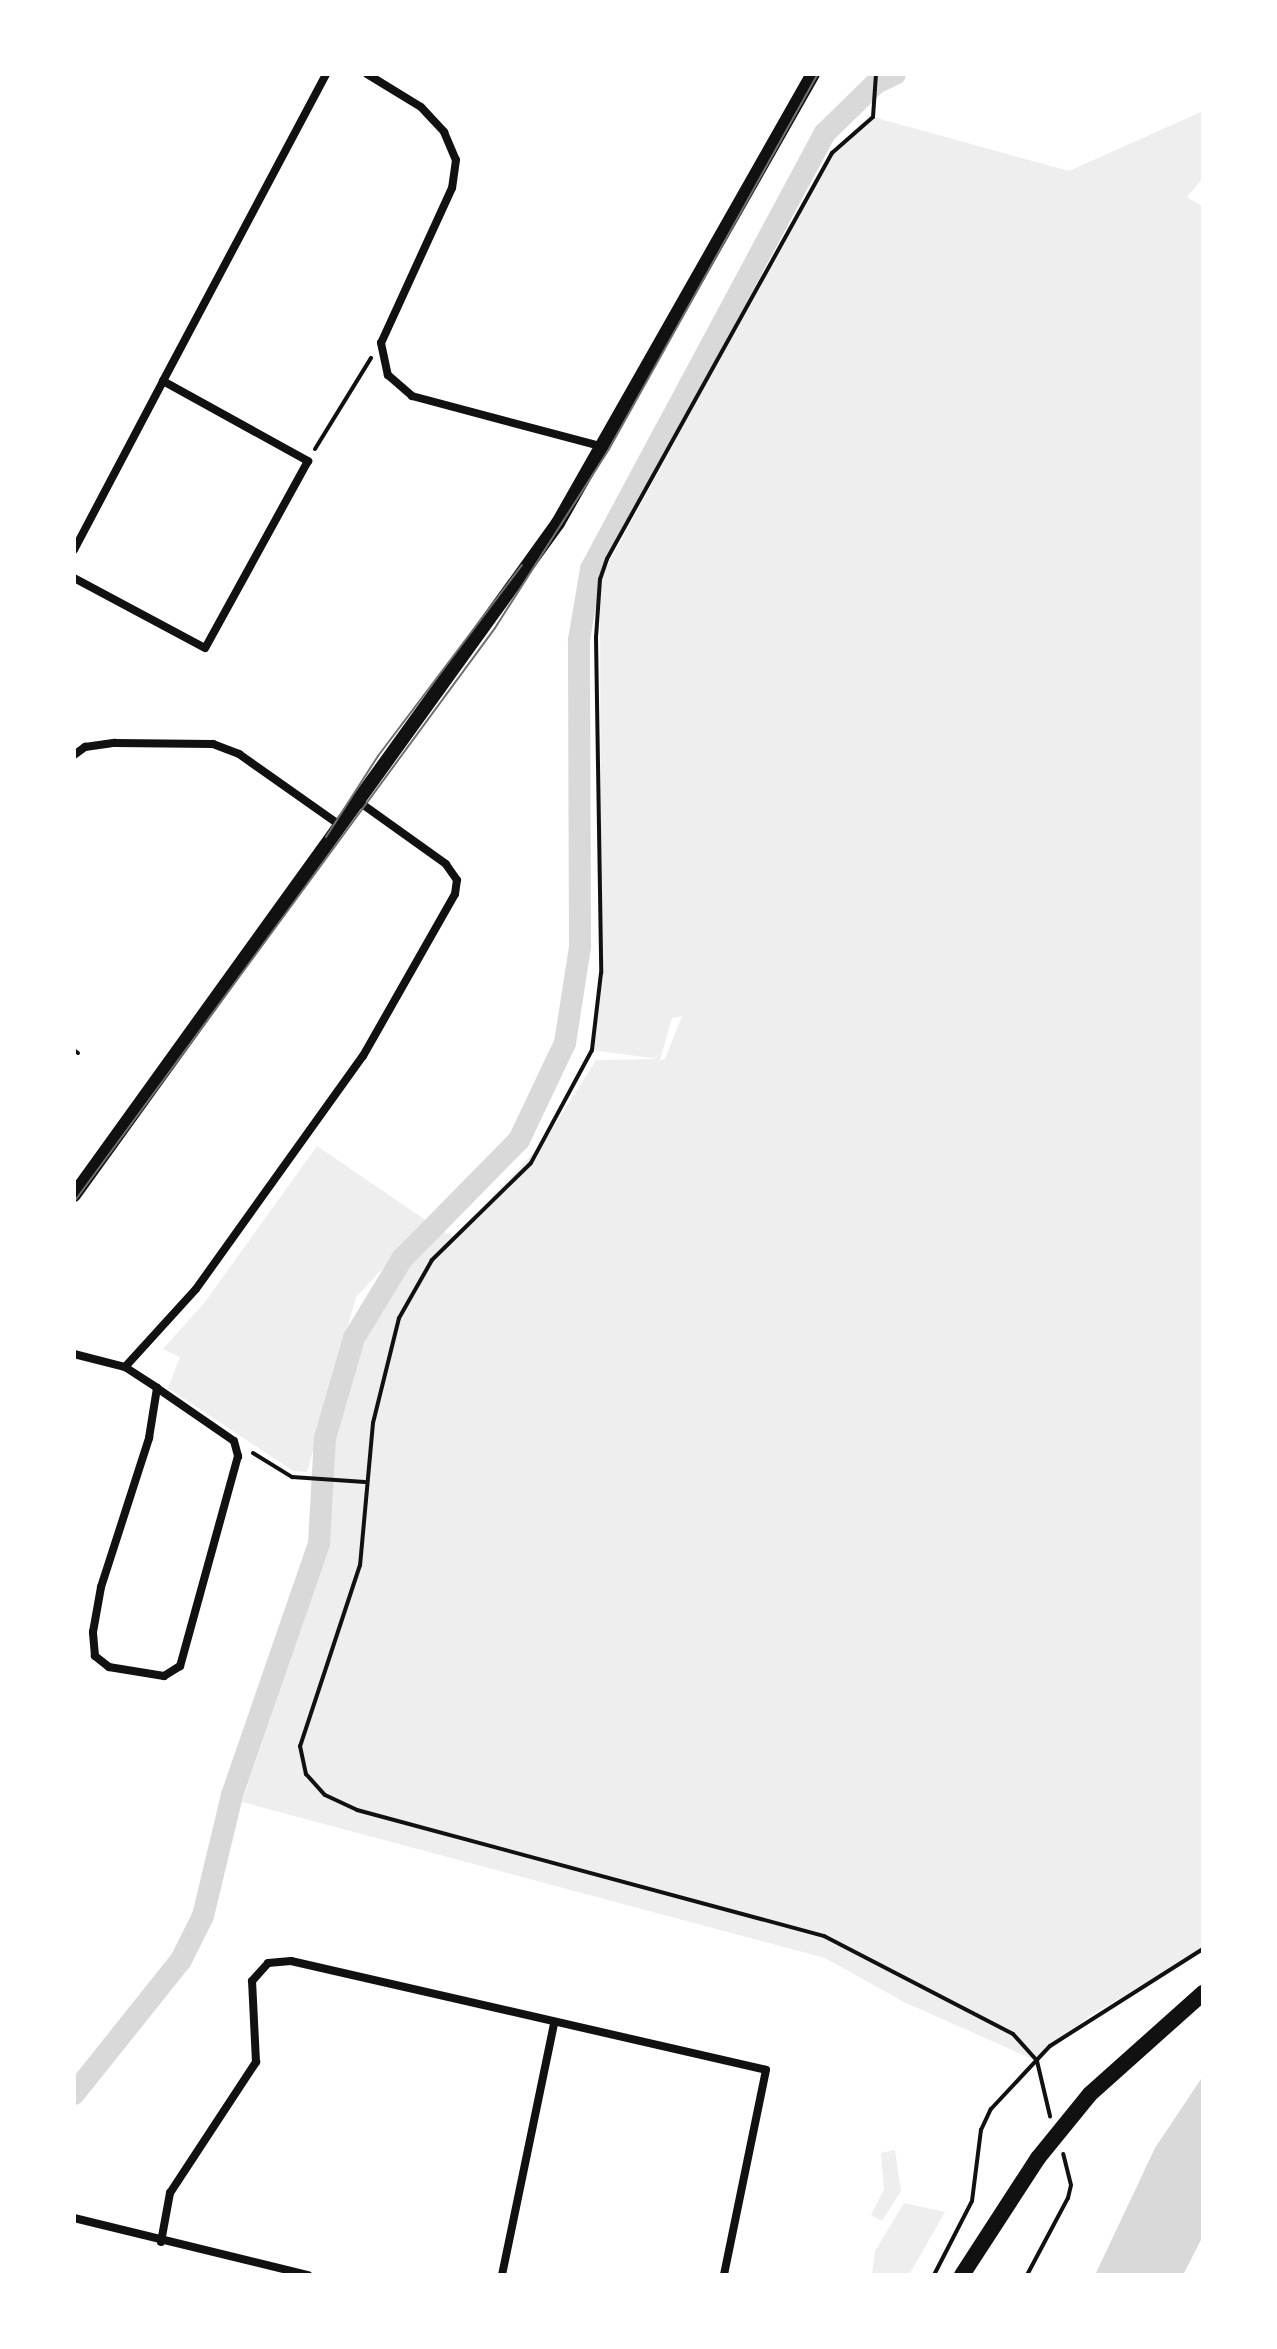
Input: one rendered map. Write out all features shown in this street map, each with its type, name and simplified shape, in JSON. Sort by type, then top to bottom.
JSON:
[{"type":"main road","points":[[74,1195],[558,523],[605,447],[813,74]]},
{"type":"main road","points":[[962,2275],[1038,2158],[1090,2094],[1168,2020],[1203,1993]]},
{"type":"main road","points":[[972,2275],[980,2250]]},
{"type":"street","points":[[74,550],[326,74]]},
{"type":"street","points":[[367,74],[421,107],[444,132],[456,160],[452,188],[381,343],[388,375],[412,396],[605,447]]},
{"type":"street","points":[[74,578],[205,648],[308,461],[163,381]]},
{"type":"street","points":[[74,755],[85,747],[115,743],[213,744],[239,754],[341,826]]},
{"type":"street","points":[[125,1367],[196,1289],[363,1056],[455,894],[457,880],[446,864],[358,801]]},
{"type":"street","points":[[74,1354],[125,1367],[157,1388],[234,1441],[238,1456],[180,1666],[164,1676],[109,1667],[95,1656],[93,1632],[101,1587],[149,1438],[157,1388]]},
{"type":"street","points":[[161,2242],[170,2193],[251,2075],[258,2047],[250,1997],[252,1981],[268,1963],[291,1961],[766,2070],[724,2275]]},
{"type":"street","points":[[502,2275],[554,2023]]},
{"type":"street","points":[[74,2218],[161,2242],[308,2275]]},
{"type":"path","points":[[876,74],[877,105],[873,117],[832,153],[607,559],[600,579],[596,637],[601,973],[592,1050],[531,1163],[432,1260],[412,1289],[390,1347],[366,1482],[360,1565],[300,1746],[306,1774],[325,1795],[431,1834],[824,1936],[1013,2034],[1037,2061]]},
{"type":"path","points":[[308,461],[381,343]]},
{"type":"path","points":[[234,1441],[292,1477],[366,1482]]},
{"type":"path","points":[[934,2275],[972,2201],[985,2120],[1037,2061],[1088,2018],[1203,1949]]},
{"type":"shaded area","points":[[1203,111],[1203,178],[1187,197],[1203,207],[1203,1949],[1088,2017],[1037,2061],[904,2002],[825,1958],[242,1802],[328,1548],[335,1422],[381,1299],[439,1229],[455,1238],[546,1139],[596,1060],[658,1059],[592,1050],[601,973],[600,579],[832,153],[873,117],[1069,171]],"holes":[[[682,1016],[665,1059],[660,1060],[672,1018]]]},
{"type":"shaded area","points":[[317,1146],[427,1221],[356,1297],[307,1472],[293,1471],[168,1388],[180,1357],[163,1349],[205,1302]]},
{"type":"shaded area","points":[[1203,2076],[1203,2236],[1183,2275],[1095,2275],[1155,2148]]},
{"type":"shaded area","points":[[895,2150],[901,2191],[882,2221],[871,2215],[884,2189],[881,2153]]},
{"type":"shaded area","points":[[904,2203],[945,2212],[909,2275],[872,2275],[875,2251]]},
{"type":"waterway","points":[[74,2094],[181,1960],[203,1916],[232,1795],[319,1544],[325,1438],[354,1338],[402,1259],[519,1140],[565,1043],[580,947],[579,640],[591,569],[825,133],[876,83],[895,74]]},
{"type":"tram line","points":[[74,1202],[495,628],[609,449],[818,74]]},
{"type":"tram line","points":[[326,837],[378,756],[522,565]]}]
